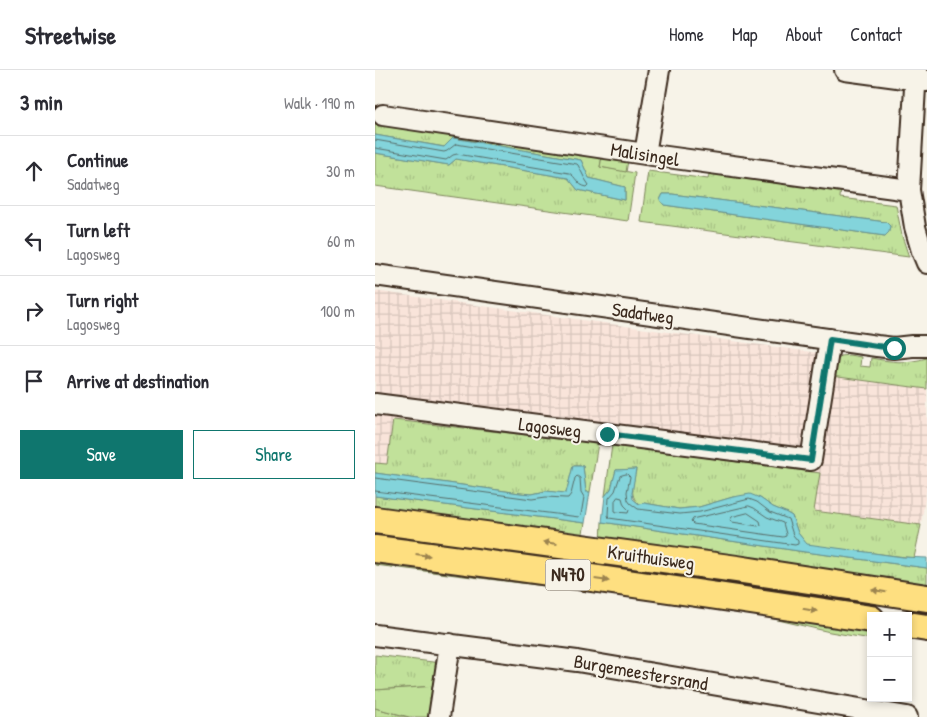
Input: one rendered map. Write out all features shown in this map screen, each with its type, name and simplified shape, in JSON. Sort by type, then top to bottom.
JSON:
[{"type":"main road","name":"Kruithuisweg","points":[[375,520],[737,569],[927,598]]},
{"type":"main road","name":"Kruithuisweg","points":[[375,549],[867,618]]},
{"type":"main road","points":[[912,626],[927,628]]},
{"type":"street","points":[[645,154],[659,70]]},
{"type":"street","points":[[845,70],[919,77],[909,190],[915,226],[927,263]]},
{"type":"street","name":"Malisingel","points":[[383,115],[645,154],[909,190]]},
{"type":"street","name":"Sadatweg","points":[[375,275],[877,346],[894,348],[922,342]]},
{"type":"street","name":"Lagosweg","points":[[375,404],[811,460],[830,339]]},
{"type":"street","name":"Burgemeestersrand","points":[[375,635],[577,661],[907,717]]},
{"type":"street","points":[[439,717],[450,644]]},
{"type":"shaded area","points":[[375,291],[840,356],[833,366],[831,376],[927,389],[927,485],[921,525],[814,511],[819,473],[598,443],[393,420],[387,464],[375,463]]},
{"type":"green space","points":[[375,114],[603,151],[600,167],[635,173],[628,221],[375,186],[375,153],[449,165],[456,159],[568,178],[578,190],[625,200],[625,187],[589,178],[581,160],[453,138],[445,147],[375,135]]},
{"type":"green space","points":[[603,151],[629,155],[626,172],[600,167]]},
{"type":"green space","points":[[710,170],[841,186],[840,198],[896,205],[902,236],[909,257],[641,222],[648,171],[708,179]],"holes":[[[663,194],[886,222],[890,226],[885,236],[664,205],[660,200]]]},
{"type":"green space","points":[[840,356],[861,357],[860,366],[870,367],[871,358],[899,362],[927,358],[927,389],[831,376],[833,366]]},
{"type":"green space","points":[[393,420],[598,443],[590,492],[586,492],[583,466],[573,466],[566,494],[546,491],[532,494],[520,493],[375,473],[375,463],[387,464]]},
{"type":"green space","points":[[612,445],[820,473],[814,511],[921,525],[914,558],[807,545],[798,533],[792,516],[760,498],[733,497],[699,507],[679,509],[644,503],[639,504],[633,492],[636,469],[616,470],[611,489],[605,496]]},
{"type":"green space","points":[[375,496],[585,523],[582,538],[375,511]]},
{"type":"green space","points":[[602,522],[927,568],[927,589],[601,542]]},
{"type":"green space","points":[[375,526],[578,555],[576,568],[375,541]]},
{"type":"green space","points":[[375,558],[577,584],[577,590],[375,565]]},
{"type":"green space","points":[[601,558],[845,595],[845,601],[773,597],[598,571]]},
{"type":"green space","points":[[595,587],[772,612],[834,627],[867,632],[867,638],[765,617],[594,592]]},
{"type":"green space","points":[[375,655],[441,663],[437,686],[375,690]]},
{"type":"green space","points":[[437,686],[434,717],[409,717],[375,708],[375,690]]},
{"type":"green space","points":[[375,708],[409,717],[375,717]]},
{"type":"water","points":[[375,135],[444,147],[453,138],[581,160],[589,178],[625,187],[625,200],[578,190],[568,178],[456,159],[449,165],[375,153]]},
{"type":"water","points":[[663,194],[886,222],[890,226],[889,232],[885,236],[664,205],[660,200]]},
{"type":"water","points":[[573,466],[583,466],[586,492],[590,492],[585,523],[375,496],[375,473],[520,493],[532,494],[546,491],[566,493]]},
{"type":"water","points":[[636,469],[632,493],[633,499],[639,504],[644,503],[679,509],[699,507],[750,494],[792,516],[798,533],[807,544],[903,557],[927,558],[927,568],[602,522],[605,496],[611,489],[616,470]]},
{"type":"route","points":[[607,434],[811,460],[830,339],[894,348]]}]
